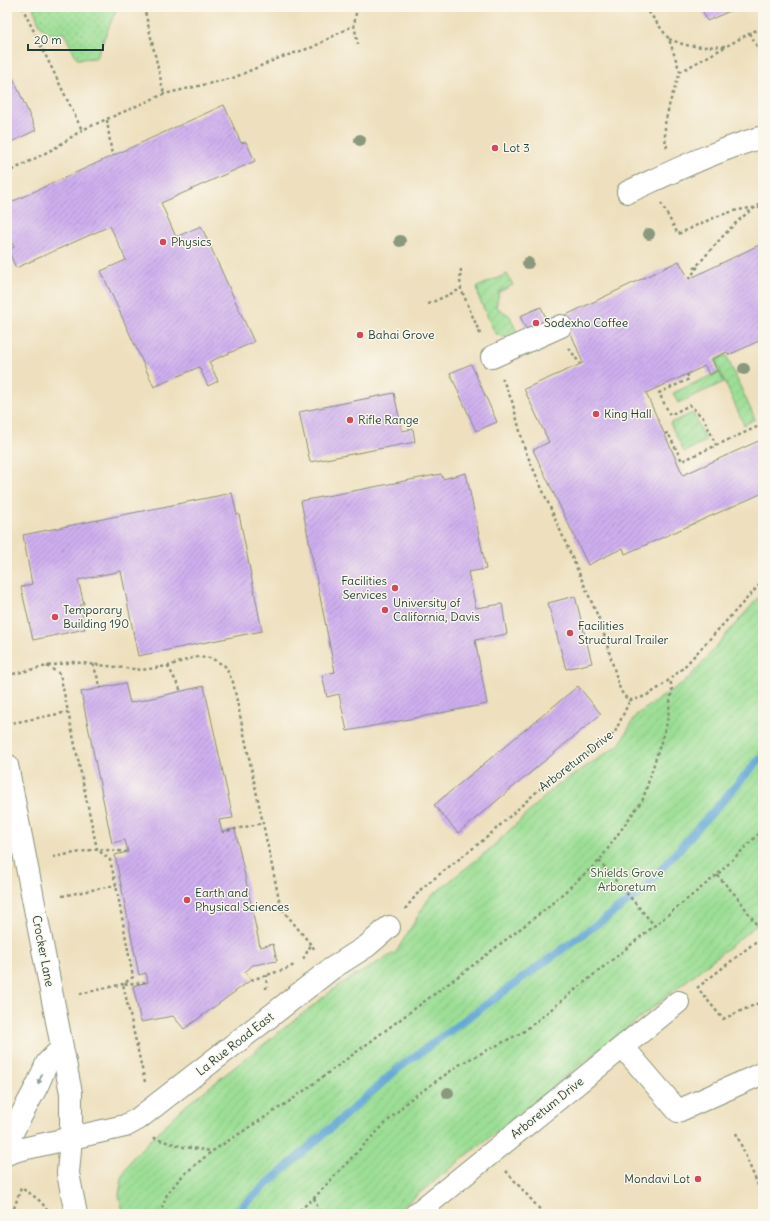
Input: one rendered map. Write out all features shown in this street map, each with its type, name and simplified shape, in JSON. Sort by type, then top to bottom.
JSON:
[{"type":"street","points":[[628,192],[736,145],[763,137]]},
{"type":"street","points":[[492,357],[561,326]]},
{"type":"street","name":"Crocker Lane","points":[[7,765],[71,1093],[68,1173],[76,1214]]},
{"type":"street","name":"La Rue Road East","points":[[7,1154],[18,1150],[125,1126],[138,1119],[331,969],[367,946],[389,927]]},
{"type":"street","name":"Arboretum Drive","points":[[416,1214],[678,1002]]},
{"type":"street","points":[[623,1047],[678,1111],[763,1072]]},
{"type":"street","points":[[7,1142],[37,1086],[47,1063],[62,1048]]},
{"type":"path","points":[[22,7],[82,130]]},
{"type":"path","points":[[144,7],[164,94]]},
{"type":"path","points":[[357,7],[354,25],[358,44]]},
{"type":"path","points":[[645,7],[647,12],[669,39],[680,72],[670,102],[665,124],[665,139],[668,155]]},
{"type":"path","points":[[7,173],[55,148],[82,130],[164,94],[233,78],[279,58],[313,47],[354,25]]},
{"type":"path","points":[[680,72],[725,46],[763,27]]},
{"type":"path","points":[[750,33],[763,58]]},
{"type":"path","points":[[669,39],[685,45],[703,47],[725,46]]},
{"type":"path","points":[[107,120],[112,156]]},
{"type":"path","points":[[659,198],[678,234],[724,214],[734,211],[763,208]]},
{"type":"path","points":[[694,269],[742,217],[763,203]]},
{"type":"path","points":[[688,279],[711,250]]},
{"type":"path","points":[[461,269],[460,280],[462,289],[512,401],[527,455],[600,621],[620,689],[624,696],[630,700],[637,700],[670,680],[683,668],[763,581]]},
{"type":"path","points":[[428,304],[462,289]]},
{"type":"path","points":[[687,374],[689,379],[659,393],[670,415],[690,405],[704,419],[716,445]]},
{"type":"path","points":[[665,434],[668,433],[682,461],[759,426]]},
{"type":"path","points":[[13,674],[73,662],[142,670],[168,666],[195,657],[210,658],[225,666],[234,682],[282,909],[331,969]]},
{"type":"path","points":[[93,664],[101,688]]},
{"type":"path","points":[[47,666],[60,674],[97,849],[110,860],[133,977],[123,984]]},
{"type":"path","points":[[168,666],[180,692]]},
{"type":"path","points":[[160,1214],[167,1194],[183,1175],[211,1152],[293,1099],[468,969],[547,908],[599,861],[643,799],[667,723],[672,689],[670,680]]},
{"type":"path","name":"Arboretum Drive","points":[[389,927],[422,888],[486,838],[555,775],[608,739],[615,732],[630,700]]},
{"type":"path","points":[[7,724],[68,712]]},
{"type":"path","points":[[222,832],[263,823]]},
{"type":"path","points":[[294,1214],[314,1198],[408,1101],[462,1063],[523,1032],[717,875],[763,830]]},
{"type":"path","points":[[53,857],[97,849],[128,852]]},
{"type":"path","points":[[599,861],[654,925]]},
{"type":"path","points":[[678,1002],[763,935],[738,898],[717,875]]},
{"type":"path","points":[[62,896],[116,886]]},
{"type":"path","points":[[251,980],[286,970],[301,961],[311,945]]},
{"type":"path","points":[[80,994],[123,984],[148,982]]},
{"type":"path","points":[[123,984],[146,1086]]},
{"type":"path","points":[[697,988],[723,1019],[763,1001]]},
{"type":"path","points":[[138,1119],[156,1139],[184,1147],[211,1152]]},
{"type":"path","points":[[736,1133],[763,1197]]},
{"type":"path","points":[[492,1153],[544,1214]]},
{"type":"path","points":[[12,1214],[21,1188],[35,1196],[46,1208],[49,1214]]},
{"type":"path","points":[[314,1198],[320,1214]]},
{"type":"green space","points":[[33,7],[115,7],[116,10],[96,58],[77,59],[64,33],[55,34],[45,31],[38,20]]},
{"type":"green space","points":[[507,274],[513,285],[499,292],[496,307],[510,316],[518,335],[508,338],[495,333],[479,298],[477,287]]},
{"type":"green space","points":[[726,355],[755,419],[744,425],[715,360]]},
{"type":"green space","points":[[719,372],[724,382],[678,403],[673,393]]},
{"type":"green space","points":[[693,413],[706,441],[684,452],[670,423]]},
{"type":"green space","name":"Shields Grove Arboretum","points":[[763,592],[763,920],[393,1214],[124,1214],[119,1194],[123,1174],[133,1157],[184,1107],[339,985],[396,952],[429,898],[491,848],[554,788],[620,744],[636,715],[688,679]]},
{"type":"building","points":[[701,7],[739,7],[707,21]]},
{"type":"building","points":[[7,64],[36,130],[7,144]]},
{"type":"building","name":"Physics","points":[[224,105],[241,143],[246,142],[255,161],[161,203],[176,237],[201,226],[254,342],[209,362],[218,381],[208,386],[199,367],[154,387],[101,271],[126,260],[110,226],[16,268],[8,250],[14,247],[7,232],[7,204]]},
{"type":"building","name":"King Hall","points":[[763,243],[763,339],[729,355],[727,352],[712,359],[717,371],[709,375],[705,366],[646,393],[683,475],[763,439],[763,493],[625,554],[623,548],[588,565],[533,450],[549,442],[524,389],[583,363],[564,316],[679,261],[689,279]]},
{"type":"building","points":[[541,307],[547,320],[526,329],[520,316]]},
{"type":"building","points":[[471,364],[497,422],[476,431],[450,373]]},
{"type":"building","name":"Rifle Range","points":[[394,393],[402,431],[413,429],[415,442],[310,462],[299,412]]},
{"type":"building","name":"Facilities Services","points":[[466,473],[486,569],[468,572],[476,608],[502,604],[507,634],[475,640],[487,704],[347,731],[339,694],[327,697],[322,675],[335,672],[301,501],[441,474],[443,479]]},
{"type":"building","points":[[232,493],[237,515],[239,514],[262,631],[138,656],[121,571],[78,580],[84,604],[80,605],[85,629],[33,640],[21,587],[32,584],[23,535]]},
{"type":"building","name":"Facilities Structural Trailer","points":[[575,596],[592,663],[566,669],[548,603]]},
{"type":"building","name":"Earth and Physical Sciences","points":[[125,683],[130,703],[204,686],[233,818],[219,820],[222,832],[235,829],[260,947],[273,944],[277,961],[253,965],[245,972],[251,980],[184,1029],[173,1016],[141,1022],[133,986],[148,982],[146,973],[139,975],[115,855],[128,852],[125,840],[112,843],[81,692]]},
{"type":"building","points":[[578,686],[601,714],[458,833],[434,805]]},
{"type":"waterway","points":[[233,1214],[400,1067],[640,893],[763,756]]},
{"type":"place","name":"Lot 3","points":[[495,148]]},
{"type":"place","name":"Physics","points":[[163,242]]},
{"type":"place","name":"Sodexho Coffee","points":[[536,323]]},
{"type":"place","name":"Bahai Grove","points":[[360,335]]},
{"type":"place","name":"King Hall","points":[[596,414]]},
{"type":"place","name":"Rifle Range","points":[[350,420]]},
{"type":"place","name":"Facilities Services","points":[[395,588]]},
{"type":"place","name":"University of California, Davis","points":[[385,610]]},
{"type":"place","name":"Temporary Building 190","points":[[55,617]]},
{"type":"place","name":"Facilities Structural Trailer","points":[[570,633]]},
{"type":"place","name":"Earth and Physical Sciences","points":[[187,900]]},
{"type":"place","name":"Mondavi Lot","points":[[698,1179]]}]
